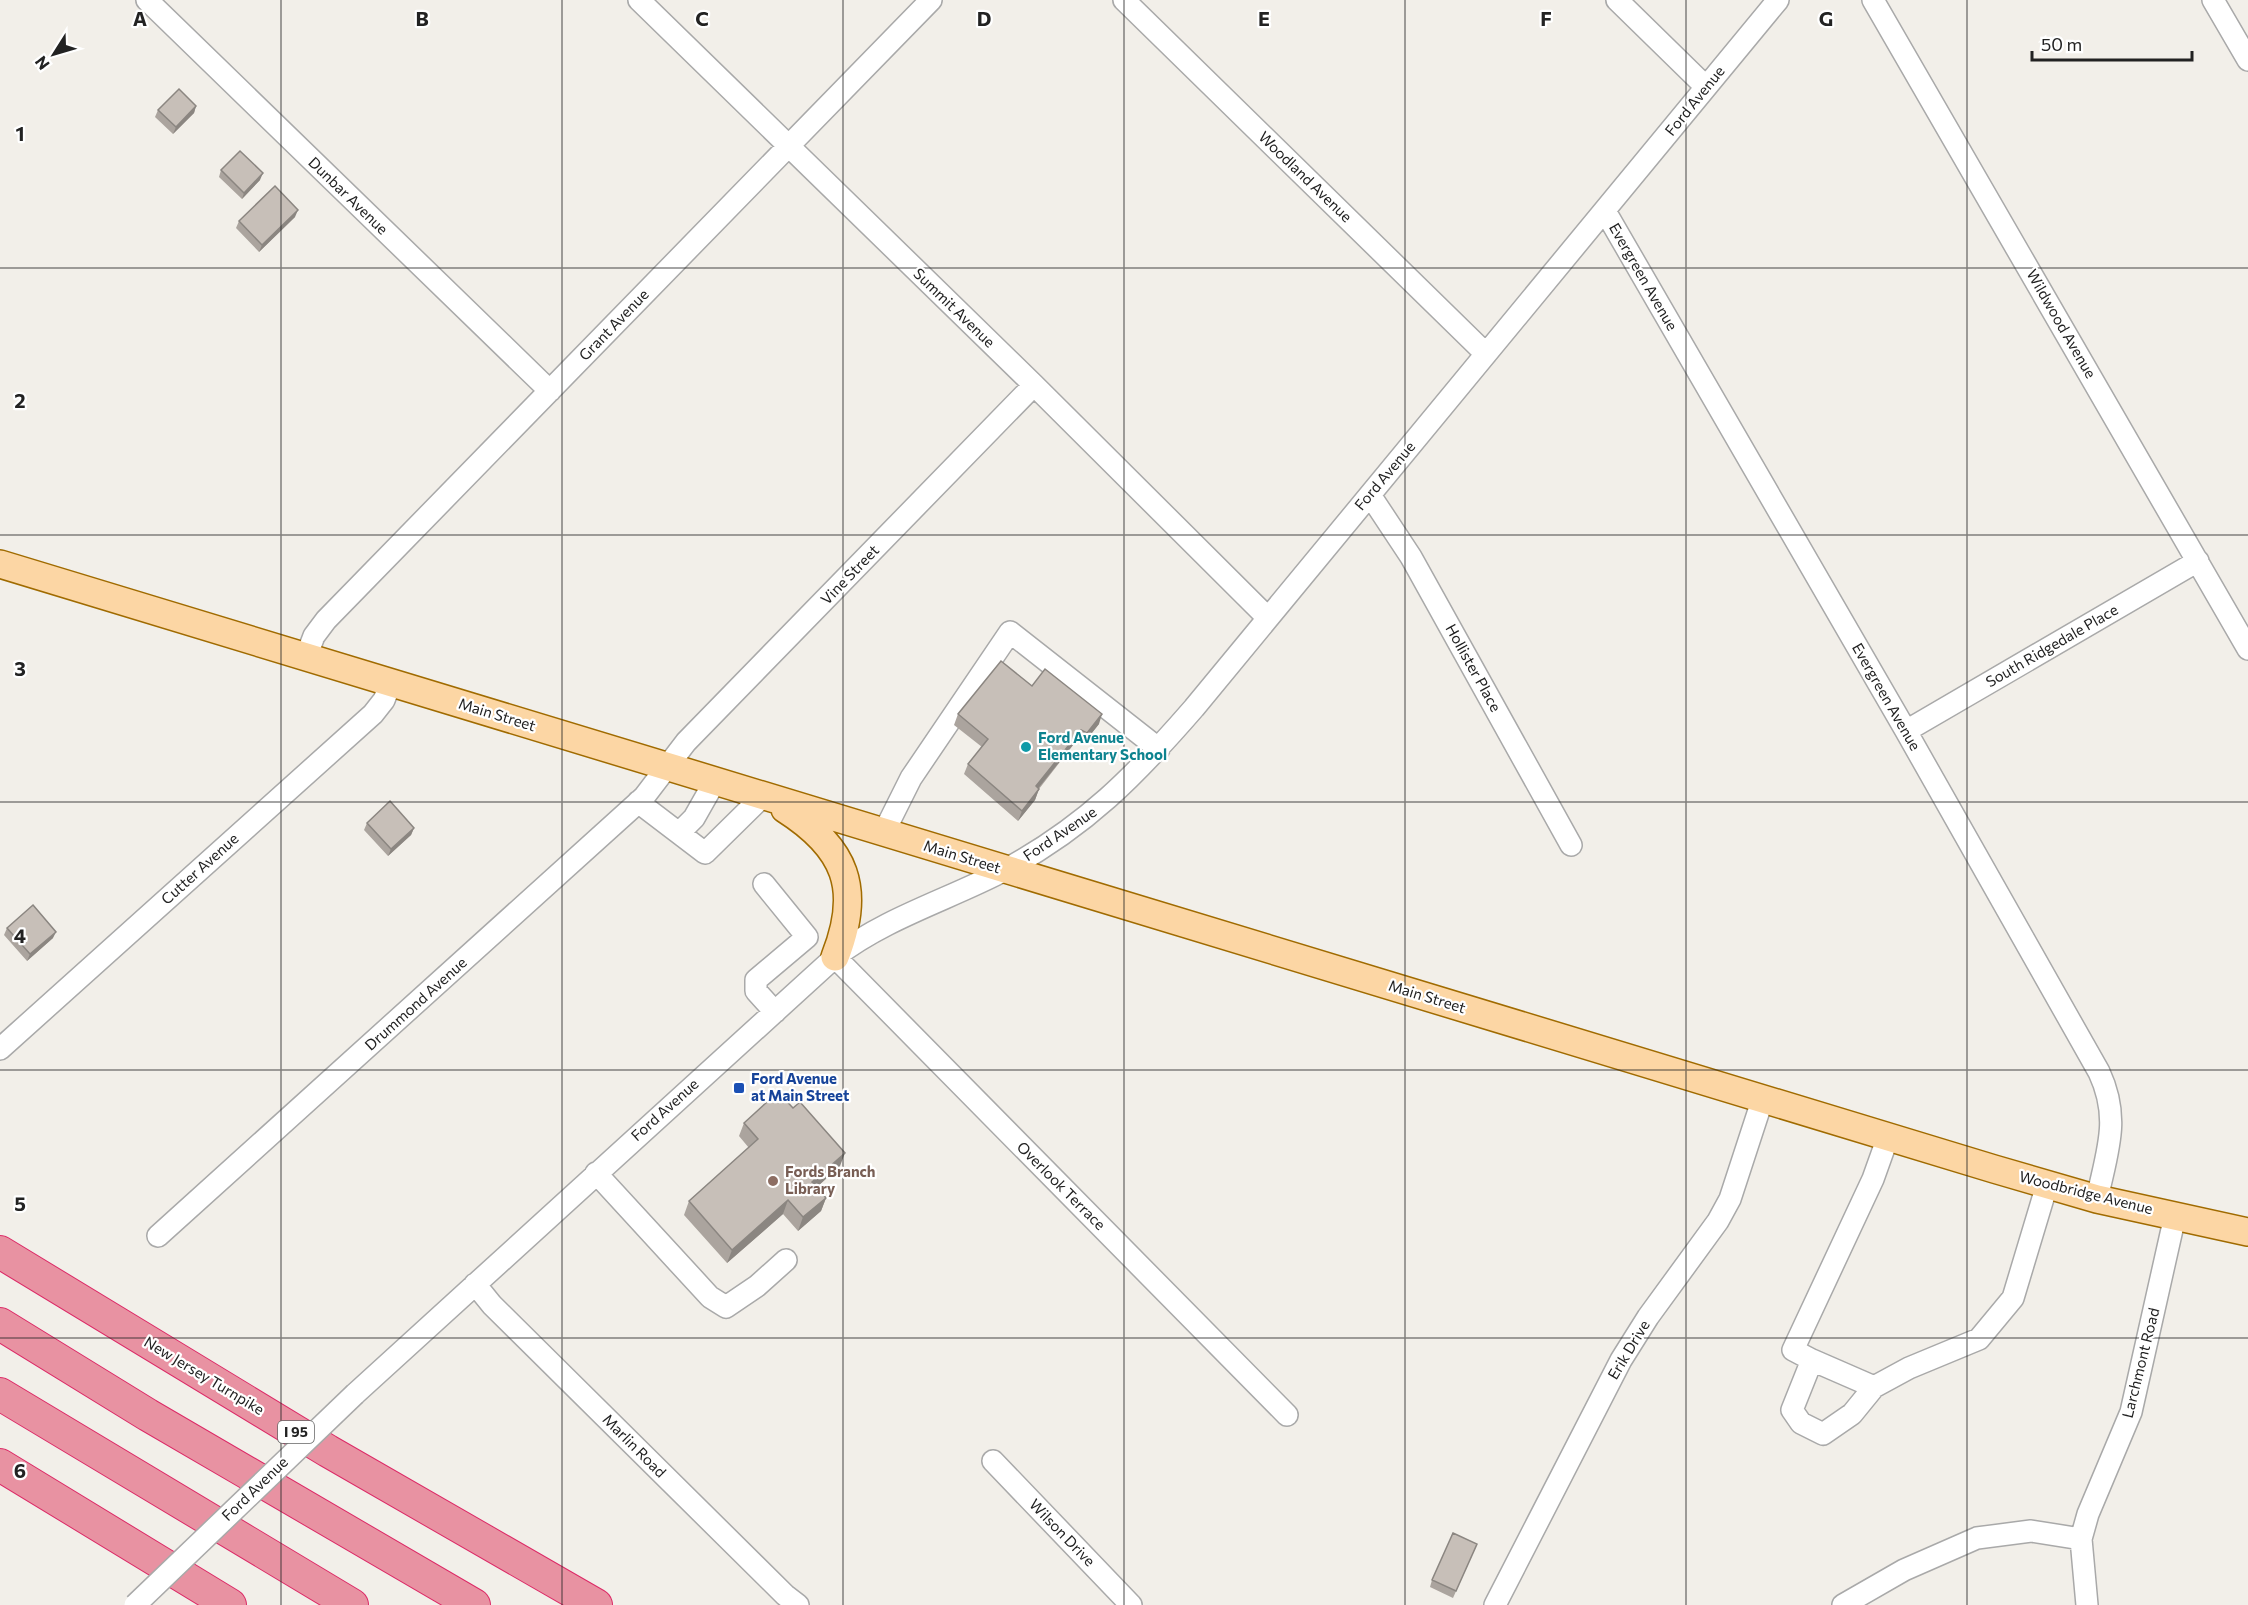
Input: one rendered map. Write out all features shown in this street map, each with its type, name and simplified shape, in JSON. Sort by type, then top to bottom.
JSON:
[{"type":"highway","name":"New Jersey Turnpike","points":[[0,1252],[318,1445],[596,1605]]},
{"type":"highway","points":[[0,1324],[169,1427],[474,1605]]},
{"type":"highway","points":[[0,1394],[352,1605]]},
{"type":"highway","points":[[0,1465],[230,1605]]},
{"type":"main road","name":"Main Street","points":[[0,564],[1925,1148]]},
{"type":"main road","points":[[764,795],[788,810],[818,834],[839,859],[845,873],[849,911],[829,963]]},
{"type":"main road","name":"Woodbridge Avenue","points":[[1925,1148],[2097,1199],[2248,1232]]},
{"type":"street","name":"Dunbar Avenue","points":[[147,0],[550,391]]},
{"type":"street","name":"Summit Avenue","points":[[639,0],[1034,385],[1268,618]]},
{"type":"street","name":"Grant Avenue","points":[[306,657],[314,636],[326,620],[931,0]]},
{"type":"street","name":"Woodland Avenue","points":[[1124,0],[1486,354]]},
{"type":"street","points":[[1617,0],[1706,87]]},
{"type":"street","name":"Ford Avenue","points":[[135,1605],[354,1394],[829,963],[875,932],[1004,870],[1050,843],[1098,808],[1132,778],[1268,618],[1778,0]]},
{"type":"street","name":"Wildwood Avenue","points":[[1873,0],[2248,649]]},
{"type":"street","points":[[2213,0],[2248,60]]},
{"type":"street","name":"Evergreen Avenue","points":[[1605,211],[1906,731],[2109,1093],[2113,1121],[2097,1199]]},
{"type":"street","name":"Vine Street","points":[[668,766],[687,742],[1034,385]]},
{"type":"street","name":"Hollister Place","points":[[1370,495],[1411,557],[1571,845]]},
{"type":"street","name":"South Ridgedale Place","points":[[1906,731],[2198,561]]},
{"type":"street","points":[[884,832],[911,778],[1010,632],[1159,749]]},
{"type":"street","name":"Cutter Avenue","points":[[0,1049],[373,714],[384,700],[391,682]]},
{"type":"street","name":"Drummond Avenue","points":[[158,1236],[638,802],[653,788],[668,766]]},
{"type":"street","points":[[679,833],[694,818],[715,781]]},
{"type":"street","points":[[638,802],[705,853],[764,795]]},
{"type":"street","points":[[764,884],[807,937],[756,980],[756,991],[775,1012]]},
{"type":"street","name":"Overlook Terrace","points":[[799,944],[829,963],[1287,1415]]},
{"type":"street","name":"Erik Drive","points":[[1495,1605],[1621,1360],[1722,1214],[1739,1175],[1762,1098]]},
{"type":"street","points":[[1874,1387],[1793,1350],[1873,1179],[1888,1137]]},
{"type":"street","points":[[596,1173],[710,1297],[726,1307],[757,1286],[786,1260]]},
{"type":"street","points":[[1812,1360],[1791,1410],[1801,1423],[1823,1434],[1852,1414],[1874,1387],[1909,1368],[1979,1339],[2013,1298],[2047,1185]]},
{"type":"street","name":"Larchmont Road","points":[[2087,1605],[2081,1539],[2088,1514],[2131,1412],[2175,1216]]},
{"type":"street","name":"Marlin Road","points":[[475,1284],[492,1305],[785,1595],[798,1605]]},
{"type":"street","name":"Wilson Drive","points":[[993,1461],[1131,1605]]},
{"type":"street","points":[[1843,1605],[1904,1570],[1977,1538],[2031,1531],[2081,1539]]},
{"type":"building","points":[[179,89],[196,106],[176,127],[158,110]]},
{"type":"building","points":[[240,151],[263,173],[244,193],[221,170]]},
{"type":"building","points":[[275,186],[298,210],[262,245],[239,221]]},
{"type":"building","name":"Ford Avenue Elementary School","points":[[1001,661],[1032,686],[1045,669],[1102,714],[1087,733],[1081,730],[1036,786],[1039,789],[1022,811],[968,764],[988,739],[958,714]]},
{"type":"building","points":[[390,801],[414,828],[391,849],[367,823]]},
{"type":"building","points":[[33,905],[56,932],[30,954],[7,928]]},
{"type":"building","name":"Fords Branch Library","points":[[778,1092],[793,1108],[800,1102],[845,1153],[812,1182],[826,1198],[803,1217],[788,1200],[732,1250],[689,1201],[758,1139],[744,1123]]},
{"type":"building","points":[[1453,1533],[1477,1544],[1456,1591],[1432,1580]]},
{"type":"place","name":"Ford Avenue Elementary School","points":[[1026,747]]},
{"type":"place","name":"Ford Avenue at Main Street","points":[[739,1088]]},
{"type":"place","name":"Fords Branch Library","points":[[773,1181]]}]
